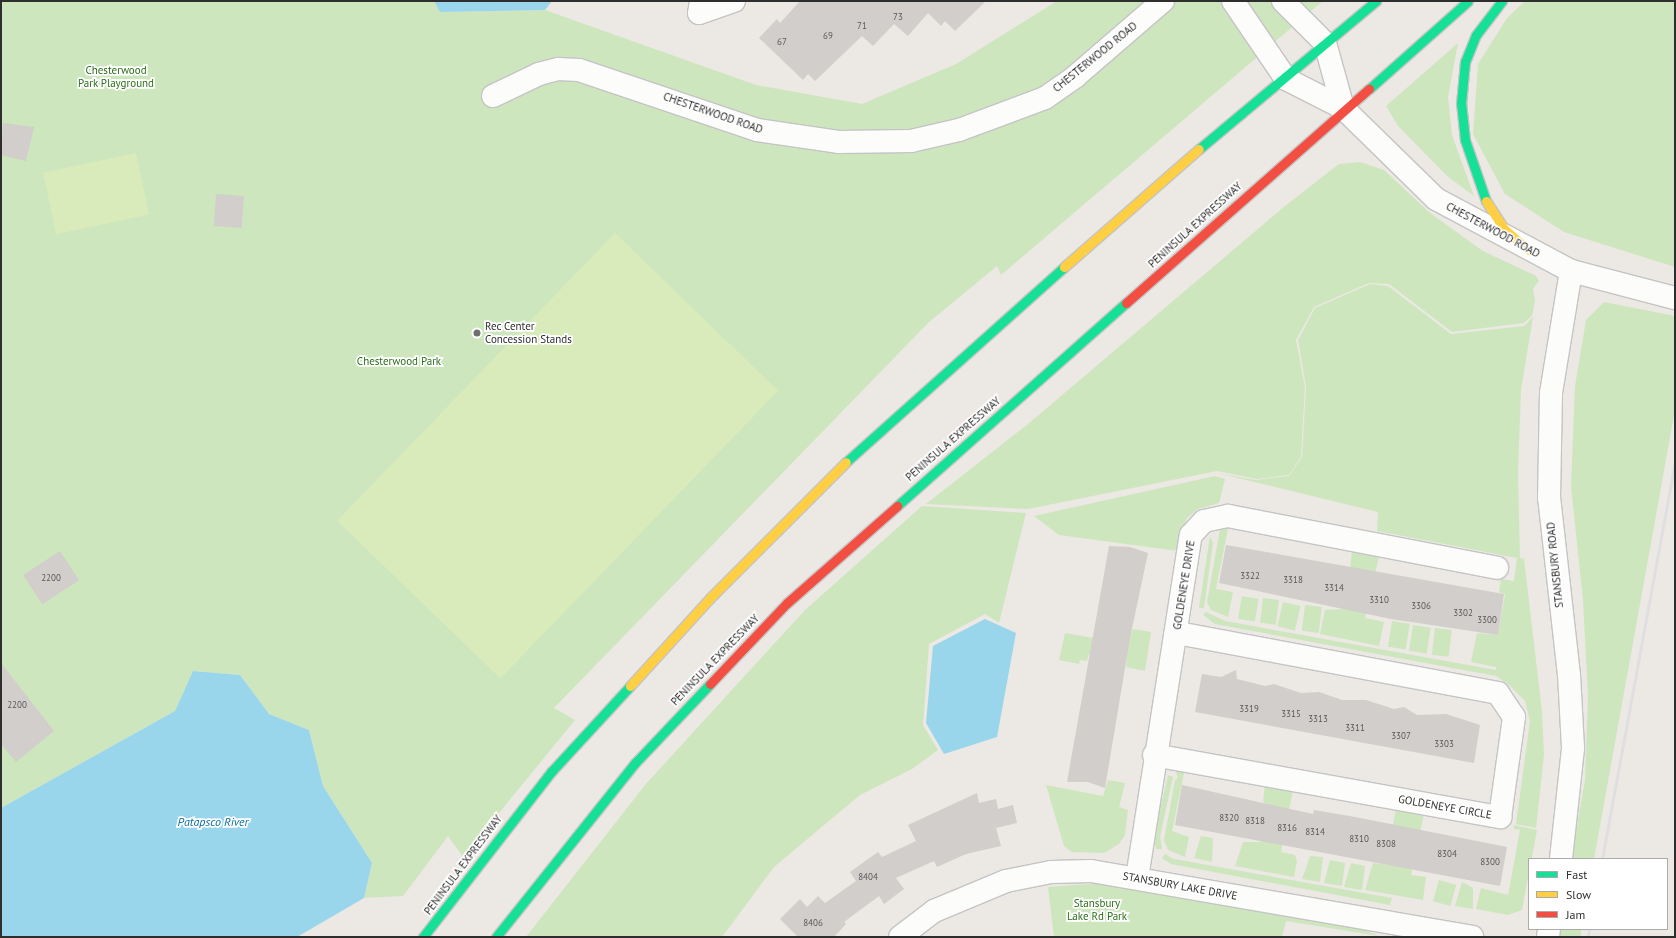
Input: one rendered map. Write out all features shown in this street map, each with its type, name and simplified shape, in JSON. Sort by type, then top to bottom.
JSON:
[{"type":"main road","name":"PENINSULA EXPRESSWAY","points":[[423,937],[551,772],[710,598],[815,490],[1149,190],[1286,79],[1325,43],[1376,1]]},
{"type":"main road","name":"PENINSULA EXPRESSWAY","points":[[496,937],[635,762],[787,603],[1343,108],[1468,1]]},
{"type":"main road","points":[[1502,1],[1476,35],[1465,62],[1462,104],[1465,133],[1473,171],[1487,206],[1504,229],[1530,251]]},
{"type":"street","points":[[701,1],[699,13],[734,1]]},
{"type":"street","name":"CHESTERWOOD ROAD","points":[[493,96],[539,74],[558,69],[579,70],[757,130],[838,142],[911,141],[959,130],[1045,98],[1076,76],[1163,1]]},
{"type":"street","name":"CHESTERWOOD ROAD","points":[[1233,1],[1286,79],[1343,108],[1436,199],[1530,251],[1571,271],[1675,298]]},
{"type":"street","points":[[1283,1],[1325,43],[1343,108]]},
{"type":"street","name":"STANSBURY ROAD","points":[[1561,858],[1573,748],[1569,676],[1553,554],[1549,491],[1551,393],[1571,271]]},
{"type":"street","name":"GOLDENEYE DRIVE","points":[[1137,878],[1154,755],[1176,633],[1191,535],[1204,521],[1223,517],[1497,568]]},
{"type":"street","name":"GOLDENEYE CIRCLE","points":[[1154,755],[1500,817],[1514,717],[1498,694],[1176,633]]},
{"type":"street","name":"STANSBURY LAKE DRIVE","points":[[900,937],[934,911],[1006,881],[1051,872],[1091,870],[1406,932],[1472,937]]},
{"type":"green space","name":"Chesterwood Park","points":[[1,1],[434,1],[440,12],[545,10],[756,85],[862,104],[956,64],[1057,1],[1323,1],[1001,275],[997,266],[928,323],[554,708],[575,720],[463,857],[448,836],[403,896],[364,898],[372,863],[323,786],[309,730],[269,714],[240,675],[193,671],[175,711],[1,808]]},
{"type":"green space","points":[[1525,1],[1675,1],[1675,267],[1564,232],[1505,194],[1473,134],[1478,64],[1507,18]]},
{"type":"green space","points":[[1458,43],[1448,97],[1452,135],[1474,196],[1447,176],[1398,126],[1386,106]]},
{"type":"green space","points":[[136,153],[149,215],[56,234],[43,173]]},
{"type":"green space","points":[[1360,162],[1384,170],[1430,213],[1483,251],[1536,276],[1539,281],[1533,289],[1535,301],[1532,316],[1524,323],[1452,332],[1389,284],[1369,283],[1314,307],[1296,340],[1305,387],[1301,457],[1289,475],[1257,479],[1217,471],[1028,509],[926,504],[1028,424],[1285,206],[1339,164]]},
{"type":"green space","points":[[615,233],[778,391],[500,678],[337,521]]},
{"type":"green space","points":[[1370,284],[1388,286],[1451,334],[1524,326],[1533,317],[1521,390],[1518,472],[1520,558],[1524,559],[1542,711],[1544,755],[1536,828],[1516,824],[1530,721],[1525,701],[1508,684],[1496,676],[1215,624],[1203,615],[1206,612],[1225,621],[1496,670],[1496,667],[1471,662],[1477,633],[1498,635],[1505,594],[1499,592],[1501,579],[1514,581],[1517,558],[1377,531],[1378,512],[1217,473],[1256,480],[1289,476],[1302,457],[1306,387],[1298,340],[1315,308]]},
{"type":"green space","points":[[1604,302],[1675,316],[1675,410],[1594,858],[1571,858],[1585,780],[1588,697],[1583,600],[1571,487],[1575,386],[1586,320]]},
{"type":"green space","points":[[1215,476],[1225,479],[1219,503],[1198,509],[1187,518],[1178,551],[1059,535],[1034,516]]},
{"type":"green space","points":[[922,506],[1026,513],[999,623],[985,614],[929,644],[923,725],[938,750],[912,769],[860,795],[774,867],[722,937],[526,937],[645,785],[805,610]]},
{"type":"green space","points":[[1220,529],[1228,529],[1216,589],[1233,592],[1228,617],[1211,610],[1207,602]]},
{"type":"green space","points":[[1210,536],[1213,543],[1204,608],[1199,608]]},
{"type":"green space","points":[[1352,550],[1379,556],[1365,618],[1384,622],[1379,646],[1320,634],[1325,610],[1346,609]]},
{"type":"green space","points":[[1242,596],[1259,599],[1255,622],[1238,619]]},
{"type":"green space","points":[[1263,598],[1279,600],[1276,625],[1260,623]]},
{"type":"green space","points":[[1283,602],[1301,606],[1295,630],[1277,626]]},
{"type":"green space","points":[[1305,605],[1322,607],[1319,633],[1302,631]]},
{"type":"green space","points":[[1392,621],[1410,624],[1406,649],[1388,647]]},
{"type":"green space","points":[[1413,625],[1431,628],[1427,653],[1409,651]]},
{"type":"green space","points":[[1435,628],[1452,630],[1449,657],[1432,655]]},
{"type":"green space","points":[[1133,629],[1151,632],[1145,671],[1126,667],[1127,658],[1107,653],[1089,654],[1087,661],[1080,660],[1079,664],[1059,660],[1065,633],[1127,644]]},
{"type":"green space","points":[[1175,769],[1185,769],[1172,831],[1189,837],[1185,857],[1168,850],[1164,840],[1175,780],[1178,778]]},
{"type":"green space","points":[[1168,775],[1173,777],[1160,837],[1162,849],[1156,849],[1154,836]]},
{"type":"green space","points":[[1108,780],[1125,783],[1119,807],[1128,810],[1125,835],[1119,844],[1104,853],[1072,852],[1064,846],[1046,785],[1103,796]]},
{"type":"green space","points":[[1265,784],[1293,790],[1281,852],[1295,855],[1297,861],[1294,877],[1235,866],[1243,842],[1261,842],[1267,804],[1263,802]]},
{"type":"green space","points":[[1396,809],[1424,814],[1411,875],[1426,877],[1423,900],[1365,890],[1373,863],[1388,865],[1397,827],[1393,825]]},
{"type":"green space","points":[[1514,825],[1537,830],[1532,858],[1528,858],[1528,878],[1522,910],[1508,915],[1476,909],[1481,888],[1508,895],[1520,830],[1514,829]]},
{"type":"green space","points":[[1201,836],[1213,838],[1212,862],[1194,858]]},
{"type":"green space","points":[[1165,854],[1174,859],[1392,898],[1390,905],[1171,864],[1162,858]]},
{"type":"green space","points":[[1310,856],[1323,857],[1320,882],[1302,879]]},
{"type":"green space","points":[[1330,860],[1345,863],[1342,886],[1324,883]]},
{"type":"green space","points":[[1351,863],[1365,866],[1362,890],[1344,887]]},
{"type":"green space","points":[[1439,880],[1456,885],[1450,906],[1433,901]]},
{"type":"green space","points":[[1462,882],[1473,888],[1473,909],[1455,906]]},
{"type":"green space","name":"Stansbury Lake Rd Park","points":[[1089,884],[1128,884],[1362,929],[1379,936],[1286,921],[1282,937],[1054,937],[1048,887]]},
{"type":"green space","points":[[1558,930],[1581,930],[1581,937],[1558,937]]},
{"type":"water","points":[[434,1],[552,1],[545,10],[440,12]]},
{"type":"water","points":[[985,619],[1016,633],[997,737],[944,754],[926,723],[933,646]]},
{"type":"water","name":"Patapsco River","points":[[193,671],[240,675],[269,714],[309,730],[323,786],[372,863],[364,898],[297,937],[1,937],[1,808],[175,711]]},
{"type":"building","points":[[800,1],[986,1],[955,31],[945,21],[941,26],[928,13],[908,36],[894,24],[873,46],[862,36],[815,81],[808,74],[803,80],[759,38],[777,19],[780,23]]},
{"type":"building","points":[[3,123],[34,127],[26,161],[1,155]]},
{"type":"building","points":[[216,194],[244,196],[242,228],[214,226]]},
{"type":"building","points":[[1226,545],[1504,594],[1498,635],[1391,619],[1219,583]]},
{"type":"building","points":[[1109,546],[1130,547],[1148,553],[1130,638],[1105,788],[1088,782],[1067,782]]},
{"type":"building","points":[[60,551],[79,580],[42,604],[23,575]]},
{"type":"building","points":[[1,663],[54,731],[16,762],[1,744]]},
{"type":"building","points":[[1236,670],[1237,679],[1265,686],[1274,684],[1301,693],[1319,692],[1342,700],[1366,700],[1394,709],[1404,707],[1417,715],[1446,714],[1480,725],[1474,763],[1195,712],[1202,674],[1221,677]]},
{"type":"building","points":[[1182,785],[1313,814],[1314,810],[1507,847],[1500,886],[1175,825]]},
{"type":"building","points":[[977,793],[979,803],[996,799],[998,809],[1013,805],[1017,823],[996,828],[1001,846],[966,854],[937,867],[934,861],[896,878],[904,889],[884,904],[879,896],[844,922],[846,924],[834,937],[798,937],[780,919],[800,899],[807,907],[818,896],[825,903],[856,881],[850,872],[878,852],[882,857],[916,841],[908,825]]},
{"type":"railway","points":[[1602,858],[1675,461]]},
{"type":"railway","points":[[1588,937],[1589,930]]},
{"type":"traffic: fast","points":[[1199,149],[1376,1]]},
{"type":"traffic: fast","points":[[1369,89],[1468,1]]},
{"type":"traffic: fast","points":[[1486,201],[1465,140],[1461,104],[1465,62],[1476,35],[1502,1]]},
{"type":"traffic: fast","points":[[846,462],[1064,267]]},
{"type":"traffic: fast","points":[[897,506],[1126,303]]},
{"type":"traffic: fast","points":[[496,937],[635,763],[710,684]]},
{"type":"traffic: fast","points":[[423,937],[551,772],[630,686]]},
{"type":"traffic: slow","points":[[1064,267],[1199,149]]},
{"type":"traffic: slow","points":[[1486,201],[1504,229],[1530,251]]},
{"type":"traffic: slow","points":[[630,686],[710,598],[846,462]]},
{"type":"traffic: jam","points":[[1126,303],[1369,89]]},
{"type":"traffic: jam","points":[[710,684],[787,603],[897,506]]},
{"type":"place","name":"Rec Center Concession Stands","points":[[477,333]]},
{"type":"park label","name":"Chesterwood Park Playground","points":[[116,77]]}]
